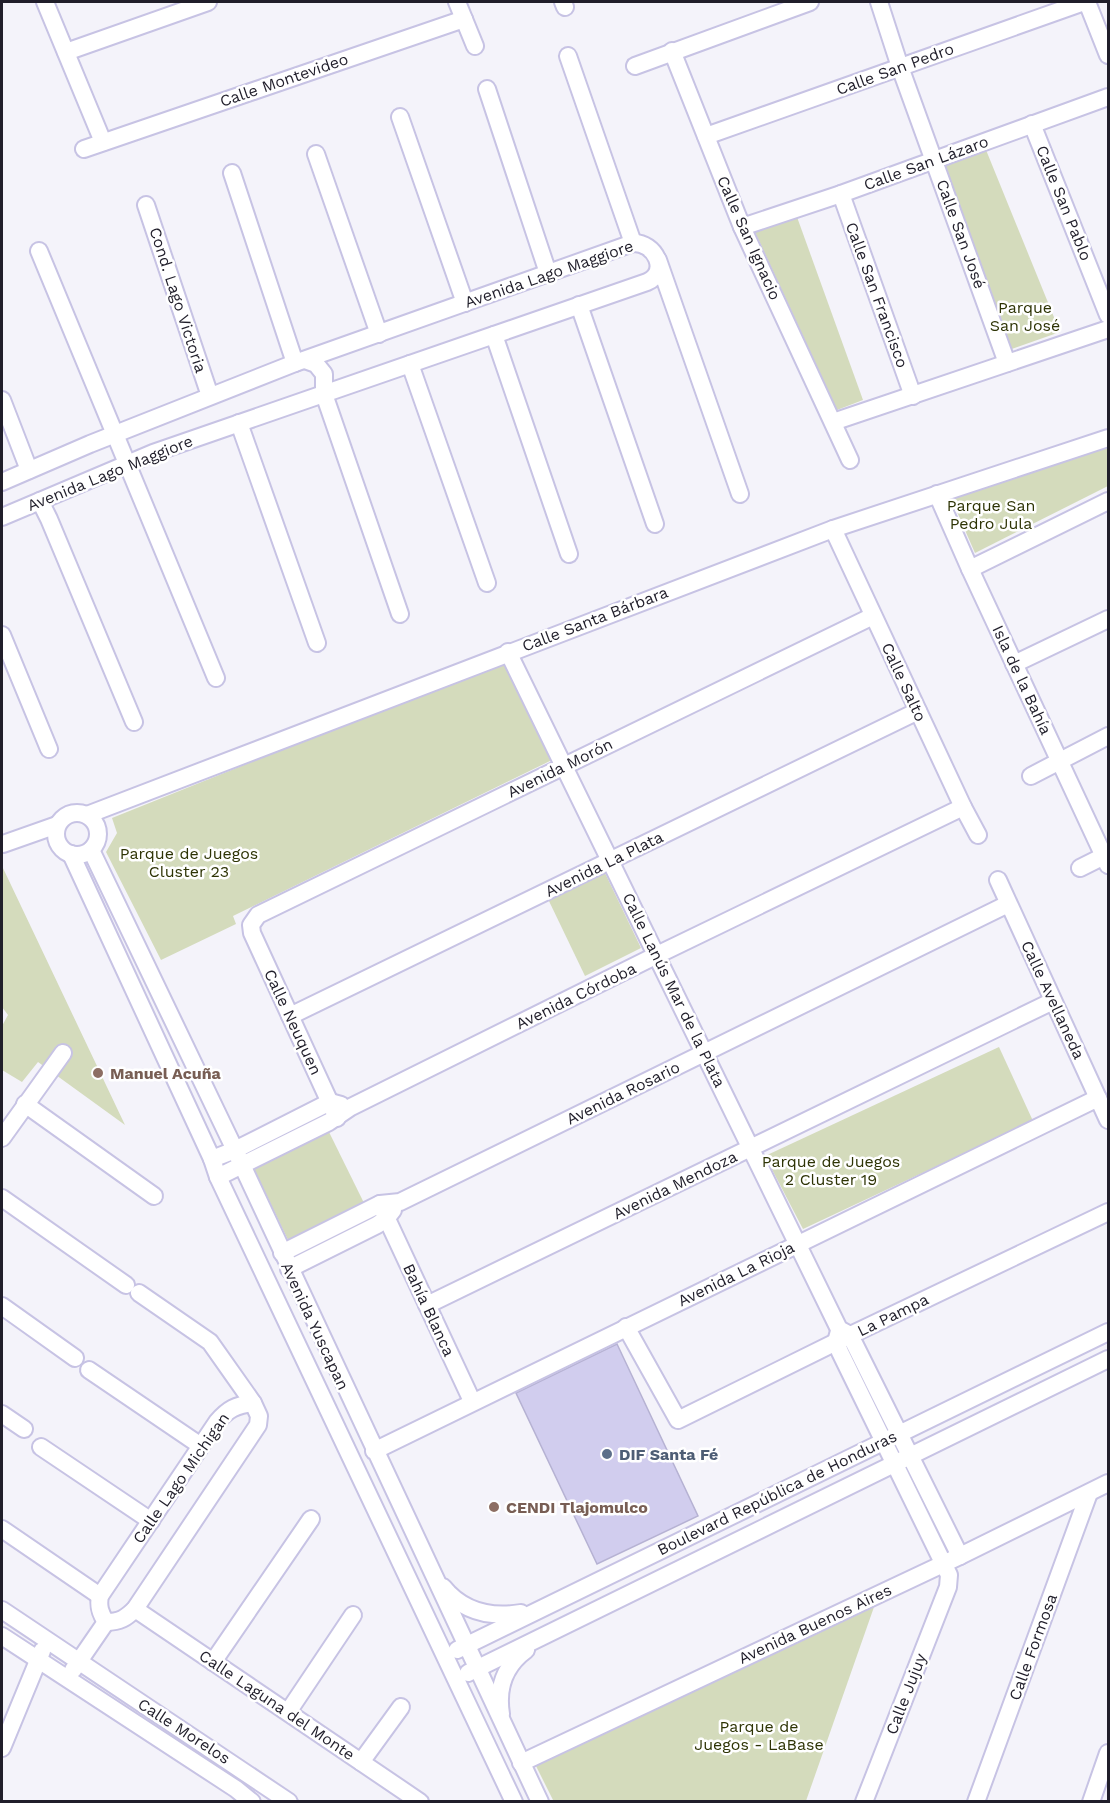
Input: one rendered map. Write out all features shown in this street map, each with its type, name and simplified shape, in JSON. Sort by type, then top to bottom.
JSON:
[{"type":"street","points":[[45,2],[103,142]]},
{"type":"street","points":[[66,52],[208,2]]},
{"type":"street","points":[[457,2],[475,46]]},
{"type":"street","points":[[635,66],[810,2]]},
{"type":"street","name":"Calle San José","points":[[879,2],[900,67],[1007,363]]},
{"type":"street","points":[[1086,2],[1108,55]]},
{"type":"street","name":"Calle San Pedro","points":[[706,136],[1086,2]]},
{"type":"street","name":"Calle Montevideo","points":[[84,149],[464,19]]},
{"type":"street","name":"Calle San Ignacio","points":[[672,51],[742,227],[850,460]]},
{"type":"street","points":[[568,56],[633,243]]},
{"type":"street","points":[[486,89],[548,273]]},
{"type":"street","name":"Calle San Lázaro","points":[[742,227],[841,194],[1108,97]]},
{"type":"street","points":[[400,117],[465,303]]},
{"type":"street","name":"Calle San Pablo","points":[[1032,124],[1108,315]]},
{"type":"street","points":[[316,154],[379,334]]},
{"type":"street","points":[[232,173],[300,362],[316,364],[324,374],[324,394],[400,614]]},
{"type":"street","name":"Calle San Francisco","points":[[841,194],[913,396]]},
{"type":"street","name":"Cond. Lago Victoria","points":[[146,205],[210,396]]},
{"type":"street","name":"Avenida Lago Maggiore","points":[[2,482],[210,396],[633,243],[648,246],[657,257],[658,267],[652,280],[239,423],[127,464],[2,517]]},
{"type":"street","points":[[39,251],[216,678]]},
{"type":"street","points":[[657,257],[740,494]]},
{"type":"street","points":[[579,305],[655,524]]},
{"type":"street","points":[[833,423],[1108,329]]},
{"type":"street","points":[[494,335],[569,554]]},
{"type":"street","points":[[410,364],[487,583]]},
{"type":"street","points":[[2,400],[29,470]]},
{"type":"street","points":[[239,423],[317,643]]},
{"type":"street","name":"Calle Santa Bárbara","points":[[87,815],[833,529],[1108,438]]},
{"type":"street","name":"Isla de la Bahía","points":[[937,494],[1014,664],[1107,858]]},
{"type":"street","points":[[40,501],[134,722]]},
{"type":"street","points":[[970,569],[1108,501]]},
{"type":"street","name":"Calle Salto","points":[[833,529],[978,835]]},
{"type":"street","name":"Avenida Morón","points":[[251,925],[258,915],[873,615]]},
{"type":"street","points":[[1014,664],[1108,619]]},
{"type":"street","points":[[2,635],[49,749]]},
{"type":"street","name":"Calle Lanús Mar de la Plata","points":[[508,652],[902,1460],[949,1575],[948,1587]]},
{"type":"street","name":"Avenida La Plata","points":[[290,1016],[918,711]]},
{"type":"street","points":[[1031,776],[1108,736]]},
{"type":"street","name":"Avenida Córdoba","points":[[334,1110],[351,1107],[963,807]]},
{"type":"street","points":[[3,844],[57,825],[73,813],[87,815],[96,824],[98,831],[96,844],[91,850],[78,855],[71,854],[56,840],[57,825]]},
{"type":"street","name":"Avenida Yuscapan","points":[[91,850],[235,1150],[520,1764],[540,1802]]},
{"type":"street","name":"Avenida Yuscapan","points":[[71,854],[212,1159],[218,1177],[514,1802]]},
{"type":"street","points":[[1080,868],[1107,858]]},
{"type":"street","name":"Calle Avellaneda","points":[[998,880],[1108,1120]]},
{"type":"street","name":"Avenida Rosario","points":[[289,1269],[400,1202],[1008,903]]},
{"type":"street","name":"Calle Neuquen","points":[[251,925],[252,933],[334,1110]]},
{"type":"street","name":"Avenida Mendoza","points":[[427,1305],[1053,1001]]},
{"type":"street","points":[[2,1138],[63,1053]]},
{"type":"street","name":"Avenida La Rioja","points":[[374,1451],[472,1401],[1098,1098]]},
{"type":"street","points":[[25,1104],[154,1196]]},
{"type":"street","points":[[212,1159],[334,1110]]},
{"type":"street","points":[[218,1177],[242,1166],[334,1110]]},
{"type":"street","points":[[2,1198],[210,1342],[253,1403]]},
{"type":"street","name":"Avenida Rosario","points":[[282,1253],[383,1212]]},
{"type":"street","name":"Bahía Blanca","points":[[383,1212],[472,1401]]},
{"type":"street","name":"La Pampa","points":[[626,1328],[678,1420],[842,1336],[1108,1212]]},
{"type":"street","points":[[2,1306],[75,1358]]},
{"type":"street","name":"Boulevard República de Honduras","points":[[446,1655],[1108,1332]]},
{"type":"street","name":"Boulevard República de Honduras","points":[[456,1678],[1108,1359]]},
{"type":"street","points":[[89,1370],[201,1446]]},
{"type":"street","name":"Calle Lago Michigan","points":[[100,1596],[217,1422],[228,1409],[239,1404],[253,1403],[259,1416],[258,1425],[135,1609],[125,1618],[116,1622],[106,1622]]},
{"type":"street","points":[[2,1414],[24,1429]]},
{"type":"street","points":[[41,1447],[151,1521]]},
{"type":"street","name":"Calle Lanús Mar de la Plata","points":[[902,1460],[960,1556]]},
{"type":"street","name":"Avenida Buenos Aires","points":[[520,1764],[960,1556],[1108,1483]]},
{"type":"street","name":"Calle Formosa","points":[[976,1802],[1089,1492]]},
{"type":"street","points":[[213,1662],[311,1519]]},
{"type":"street","points":[[2,1529],[100,1596],[98,1604],[106,1622],[68,1679]]},
{"type":"street","points":[[431,1572],[450,1596],[466,1608],[479,1613],[506,1616],[534,1612]]},
{"type":"street","name":"Calle Jujuy","points":[[864,1802],[948,1587]]},
{"type":"street","name":"Calle Laguna del Monte","points":[[135,1609],[420,1802]]},
{"type":"street","name":"Calle Morelos","points":[[2,1610],[285,1800]]},
{"type":"street","points":[[288,1713],[353,1615]]},
{"type":"street","points":[[503,1727],[499,1700],[507,1670],[518,1656],[546,1635]]},
{"type":"street","name":"Calle Morelos","points":[[2,1636],[236,1789],[252,1802]]},
{"type":"street","points":[[2,1748],[37,1659],[48,1640]]},
{"type":"street","points":[[361,1762],[401,1707]]},
{"type":"street","points":[[1091,1802],[1108,1752]]},
{"type":"green space","name":"Parque San José","points":[[986,150],[1060,332],[1009,350],[945,166]]},
{"type":"green space","points":[[797,217],[863,400],[837,410],[755,232]]},
{"type":"green space","name":"Parque San Pedro Jula","points":[[1108,447],[1108,486],[975,553],[951,498]]},
{"type":"green space","name":"Parque de Juegos Cluster 23","points":[[503,661],[552,760],[233,916],[236,924],[161,960],[106,852],[117,833],[112,818]]},
{"type":"green space","points":[[2,866],[125,1125],[38,1062],[22,1082],[2,1070],[2,1026],[8,1015],[2,1007]]},
{"type":"green space","points":[[604,871],[641,948],[585,976],[548,899]]},
{"type":"green space","name":"Parque de Juegos 2 Cluster 19","points":[[999,1047],[1033,1121],[803,1229],[765,1156]]},
{"type":"green space","points":[[328,1130],[364,1203],[288,1240],[253,1167]]},
{"type":"green space","name":"Parque de Juegos - LaBase","points":[[874,1607],[806,1801],[556,1802],[553,1800],[536,1766]]},
{"type":"building","name":"DIF Santa Fé","points":[[617,1344],[698,1516],[597,1564],[516,1393]]},
{"type":"place","name":"Manuel Acuña","points":[[98,1073]]},
{"type":"place","name":"DIF Santa Fé","points":[[607,1454]]},
{"type":"place","name":"CENDI Tlajomulco","points":[[494,1507]]}]
